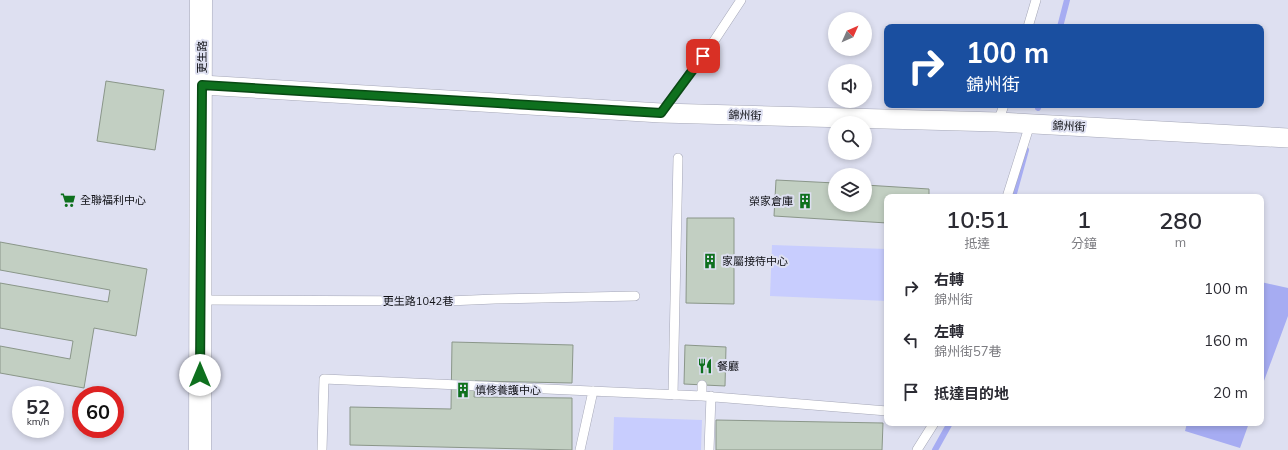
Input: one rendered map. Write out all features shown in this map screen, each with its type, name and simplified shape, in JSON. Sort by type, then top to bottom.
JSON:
[{"type":"main road","name":"更生路","points":[[200,450],[202,0]]},
{"type":"street","name":"錦州街","points":[[202,85],[661,113],[1001,114],[1030,124],[1288,138]]},
{"type":"lane","points":[[661,113],[712,44],[741,0]]},
{"type":"lane","points":[[1029,24],[1036,0]]},
{"type":"lane","points":[[1008,194],[1030,124]]},
{"type":"lane","points":[[673,395],[678,158]]},
{"type":"lane","name":"更生路1042巷","points":[[201,300],[448,301],[635,296]]},
{"type":"lane","points":[[322,450],[324,379],[707,396],[884,411]]},
{"type":"lane","points":[[702,385],[707,396],[709,450]]},
{"type":"lane","points":[[580,450],[593,391]]},
{"type":"lane","points":[[917,450],[932,426]]},
{"type":"shaded area","points":[[772,245],[884,249],[884,301],[770,296]]},
{"type":"shaded area","points":[[1264,283],[1288,288],[1288,316],[1264,381]]},
{"type":"shaded area","points":[[614,417],[702,420],[701,450],[613,450]]},
{"type":"shaded area","points":[[1186,426],[1248,426],[1240,448],[1185,431]]},
{"type":"building","points":[[106,81],[164,90],[155,150],[97,141]]},
{"type":"building","name":"榮家倉庫","points":[[776,180],[828,183],[828,212],[872,212],[872,185],[929,189],[929,194],[884,194],[884,223],[774,216]]},
{"type":"building","name":"家屬接待中心","points":[[687,218],[734,218],[734,304],[686,303]]},
{"type":"building","points":[[0,242],[147,269],[136,336],[94,328],[84,386],[73,386],[0,373],[0,346],[70,359],[73,341],[0,328],[0,283],[108,302],[110,290],[0,270]]},
{"type":"building","name":"慎修養護中心","points":[[452,342],[573,345],[572,383],[475,381],[474,397],[572,398],[572,450],[350,445],[350,407],[451,409]]},
{"type":"building","name":"餐廳","points":[[685,345],[726,347],[725,386],[684,384]]},
{"type":"building","points":[[716,420],[883,423],[882,450],[716,450]]},
{"type":"waterway","points":[[1061,24],[1067,0]]},
{"type":"waterway","points":[[1014,194],[1026,150]]},
{"type":"waterway","points":[[935,450],[948,426]]},
{"type":"place","name":"全聯福利中心","points":[[68,200]]},
{"type":"place","name":"榮家倉庫","points":[[805,201]]},
{"type":"place","name":"家屬接待中心","points":[[710,261]]},
{"type":"place","name":"餐廳","points":[[705,366]]},
{"type":"place","name":"慎修養護中心","points":[[463,390]]},
{"type":"route","points":[[200,375],[202,85],[661,113],[703,56]]}]
